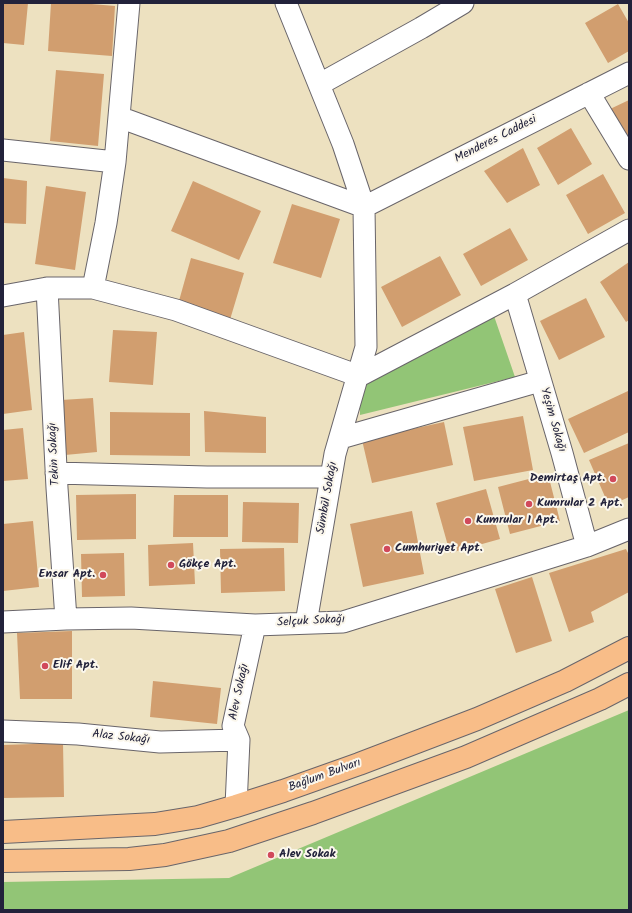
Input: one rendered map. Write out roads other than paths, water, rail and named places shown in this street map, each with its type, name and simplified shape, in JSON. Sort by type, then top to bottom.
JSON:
[{"type":"main road","name":"Bağlum Bulvarı","points":[[3,832],[155,824],[198,817],[236,806],[359,764],[470,722],[565,681],[629,648]]},
{"type":"main road","points":[[3,861],[129,859],[171,854],[228,841],[313,813],[466,757],[600,699],[629,684]]},
{"type":"street","points":[[93,288],[106,223],[115,162],[129,3]]},
{"type":"street","name":"Sümbül Sokağı","points":[[286,3],[343,144],[364,207],[366,347],[359,376],[335,454],[306,623]]},
{"type":"street","points":[[320,84],[463,3]]},
{"type":"street","name":"Menderes Caddesi","points":[[364,207],[629,73]]},
{"type":"street","points":[[589,93],[629,159]]},
{"type":"street","points":[[119,117],[364,207]]},
{"type":"street","points":[[3,150],[115,162]]},
{"type":"street","points":[[3,296],[47,288],[93,288],[176,310],[359,376],[515,294],[629,230]]},
{"type":"street","name":"Tekin Sokağı","points":[[47,288],[56,473],[66,618]]},
{"type":"street","name":"Yeşim Sokağı","points":[[515,294],[587,546]]},
{"type":"street","points":[[341,438],[540,381]]},
{"type":"street","points":[[56,473],[207,477],[331,478]]},
{"type":"street","name":"Selçuk Sokağı","points":[[3,622],[66,618],[131,618],[255,625],[343,622],[587,546],[629,529]]},
{"type":"street","name":"Alev Sokağı","points":[[236,806],[239,740],[233,726],[255,625]]},
{"type":"street","name":"Alaz Sokağı","points":[[3,731],[78,734],[160,742],[239,740]]},
{"type":"place","name":"Demirtaş Apt.","points":[[613,479]]},
{"type":"place","name":"Kumrular 2 Apt.","points":[[529,504]]},
{"type":"place","name":"Kumrular 1 Apt.","points":[[468,521]]},
{"type":"place","name":"Cumhuriyet Apt.","points":[[387,549]]},
{"type":"place","name":"Gökçe Apt.","points":[[171,565]]},
{"type":"place","name":"Ensar Apt.","points":[[103,575]]},
{"type":"place","name":"Elif Apt.","points":[[45,666]]},
{"type":"place","name":"Alev Sokak","points":[[271,855]]}]
